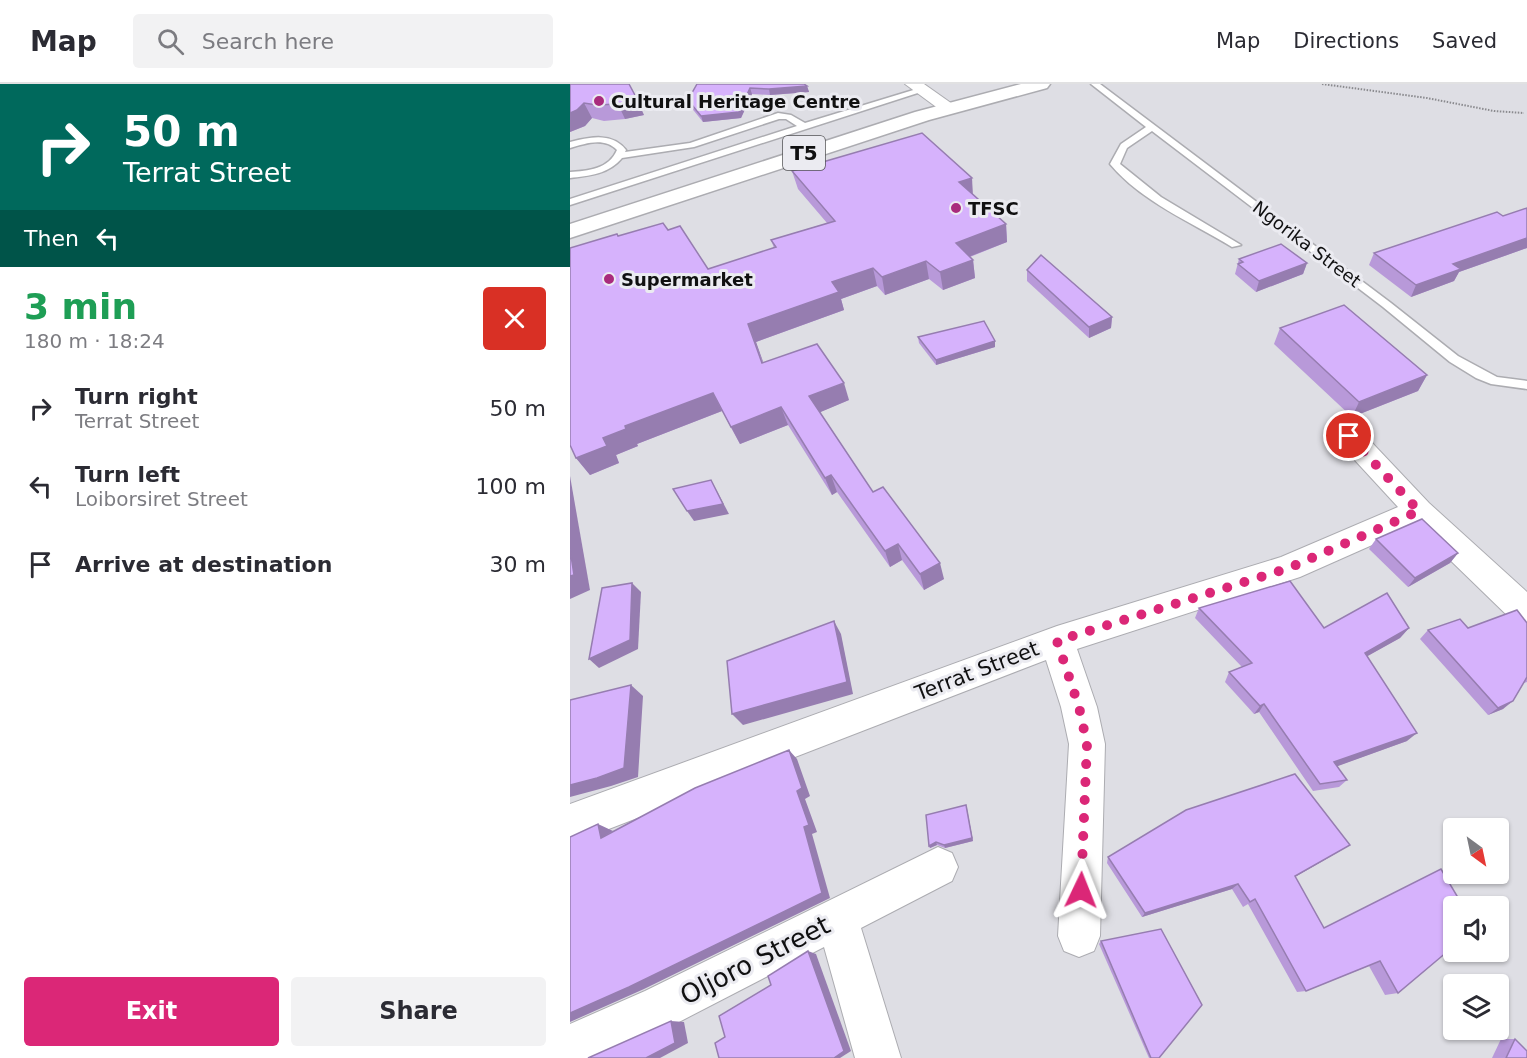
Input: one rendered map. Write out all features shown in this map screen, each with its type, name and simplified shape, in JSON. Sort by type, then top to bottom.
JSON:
[{"type":"highway","name":"T5","points":[[570,231],[760,167],[949,108],[1041,84]]},
{"type":"street","points":[[918,87],[949,108]]},
{"type":"street","points":[[1349,436],[1419,511],[1527,613]]},
{"type":"street","name":"Terrat Street","points":[[570,824],[1057,641],[1289,568],[1419,511]]},
{"type":"street","points":[[1057,641],[1079,707],[1087,744],[1079,936]]},
{"type":"street","name":"Oljoro Street","points":[[570,1047],[661,1007],[938,867]]},
{"type":"street","points":[[837,919],[878,1058]]},
{"type":"lane","name":"Ngorika Street","points":[[1095,84],[1387,305],[1454,359],[1480,375],[1512,384],[1527,385]]},
{"type":"lane","points":[[570,202],[918,87]]},
{"type":"lane","points":[[570,175],[605,167],[620,156],[691,144],[778,116],[788,117],[804,126]]},
{"type":"lane","points":[[1152,127],[1123,147],[1117,154],[1115,164],[1148,194],[1236,245]]},
{"type":"lane","points":[[570,145],[591,140],[612,142],[621,150],[620,156]]},
{"type":"path","points":[[1322,84],[1427,98],[1494,111],[1524,113]]},
{"type":"building","name":"Cultural Heritage Centre","points":[[570,84],[629,84],[637,99],[618,104],[584,103],[570,113]]},
{"type":"building","points":[[697,84],[804,84],[807,86],[750,88],[739,112],[701,116],[688,100]]},
{"type":"building","points":[[922,133],[972,178],[959,182],[1006,224],[956,243],[973,260],[940,272],[926,261],[882,277],[873,268],[832,282],[839,292],[748,324],[762,363],[817,344],[844,383],[809,396],[873,492],[883,487],[940,563],[920,574],[898,544],[885,551],[831,475],[825,478],[781,407],[731,427],[713,393],[625,426],[626,429],[603,438],[607,446],[576,458],[570,445],[570,248],[663,223],[668,230],[680,226],[708,269],[776,247],[771,240],[835,221],[792,171]]},
{"type":"building","points":[[1527,208],[1527,238],[1453,264],[1461,269],[1416,285],[1374,253],[1497,212],[1503,216]]},
{"type":"building","points":[[1281,244],[1307,263],[1259,281],[1238,264],[1243,262],[1239,259]]},
{"type":"building","points":[[1041,255],[1112,317],[1089,327],[1027,270]]},
{"type":"building","points":[[1344,305],[1427,375],[1359,402],[1280,328]]},
{"type":"building","points":[[984,321],[995,341],[936,360],[918,337]]},
{"type":"building","points":[[711,480],[723,504],[687,511],[673,489]]},
{"type":"building","points":[[1422,519],[1458,553],[1415,578],[1376,539]]},
{"type":"building","points":[[570,549],[574,575],[570,576]]},
{"type":"building","points":[[1290,581],[1324,628],[1387,593],[1409,628],[1365,653],[1417,733],[1334,762],[1347,780],[1320,784],[1264,704],[1260,706],[1229,672],[1252,663],[1199,608]]},
{"type":"building","points":[[632,583],[630,640],[589,659],[602,588]]},
{"type":"building","points":[[1517,610],[1527,623],[1527,677],[1513,701],[1498,708],[1428,630],[1460,619],[1468,628]]},
{"type":"building","points":[[834,621],[847,682],[732,714],[727,661]]},
{"type":"building","points":[[631,685],[624,768],[570,785],[570,700]]},
{"type":"building","points":[[789,750],[802,788],[797,791],[809,825],[804,827],[822,893],[629,987],[570,1013],[570,837],[598,824],[601,838],[695,788]]},
{"type":"building","points":[[1295,774],[1350,845],[1295,876],[1324,928],[1441,869],[1443,884],[1450,884],[1457,896],[1443,896],[1443,955],[1398,993],[1380,961],[1306,991],[1255,899],[1250,902],[1238,884],[1145,913],[1108,857],[1186,810]]},
{"type":"building","points":[[966,805],[972,838],[944,845],[936,842],[929,846],[926,815]]},
{"type":"building","points":[[1161,929],[1202,1005],[1159,1058],[1151,1058],[1101,941]]},
{"type":"building","points":[[808,951],[844,1051],[834,1058],[719,1058],[715,1043],[725,1037],[719,1016],[771,985],[768,976]]},
{"type":"building","points":[[671,1021],[675,1043],[646,1058],[588,1058]]},
{"type":"building","points":[[1515,1039],[1527,1051],[1527,1058],[1506,1058]]},
{"type":"place","name":"Cultural Heritage Centre","points":[[599,101]]},
{"type":"place","name":"TFSC","points":[[956,208]]},
{"type":"place","name":"Supermarket","points":[[609,279]]},
{"type":"route","points":[[1081,890],[1087,744],[1079,707],[1057,641],[1289,568],[1419,511],[1349,436]]}]
